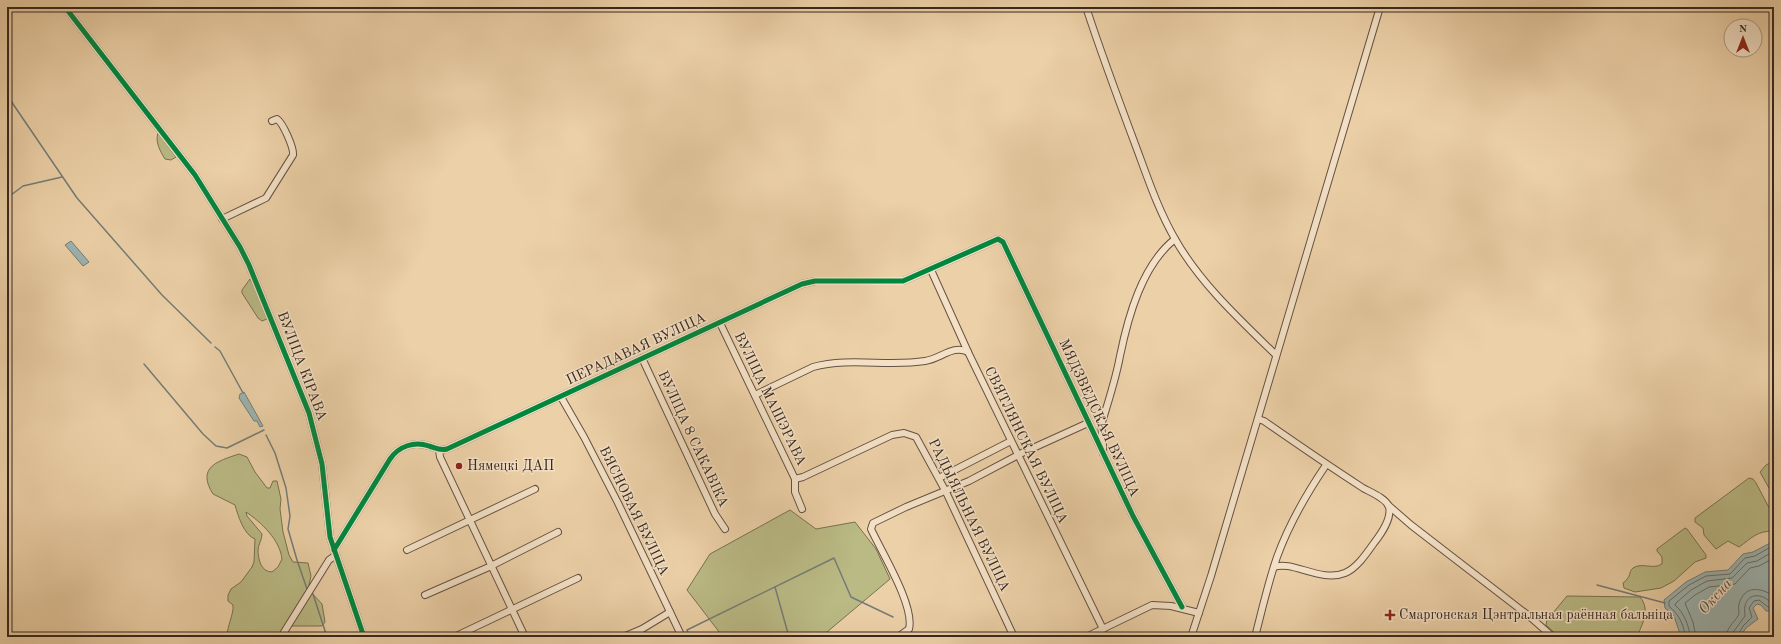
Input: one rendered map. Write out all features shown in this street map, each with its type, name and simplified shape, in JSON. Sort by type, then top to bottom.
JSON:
[{"type":"street","name":"ВУЛІЦА КІРАВА","points":[[65,7],[194,175],[240,247],[310,418],[322,464],[328,530],[364,637]]},
{"type":"street","points":[[1086,7],[1110,79],[1158,205],[1175,239],[1195,268],[1217,295],[1276,355]]},
{"type":"street","points":[[1191,637],[1258,419],[1380,7]]},
{"type":"street","points":[[222,219],[266,198],[293,155],[293,149],[282,124],[277,119],[272,121]]},
{"type":"street","name":"ПЕРАДАВАЯ ВУЛІЦА","points":[[439,450],[447,449],[808,282],[827,280],[903,281],[931,270],[992,240],[998,239]]},
{"type":"street","name":"МЯДЗВЕДСКАЯ ВУЛІЦА","points":[[998,239],[1003,242],[1132,516],[1182,608]]},
{"type":"street","points":[[1103,454],[1104,442],[1101,430],[1102,422],[1120,357],[1124,334],[1135,301],[1155,260],[1175,239]]},
{"type":"street","name":"СВЯТЛЯНСКАЯ ВУЛІЦА","points":[[931,270],[960,336],[1103,629]]},
{"type":"street","name":"ВУЛІЦА МАШЭРАВА","points":[[720,323],[795,479],[795,492],[802,509]]},
{"type":"street","points":[[954,350],[960,341],[960,336]]},
{"type":"street","points":[[755,395],[813,367],[822,365],[851,362],[883,363],[925,361],[934,359],[954,350],[962,349],[968,352]]},
{"type":"street","name":"ВУЛІЦА 8 САКАВІКА","points":[[642,358],[715,514],[725,530]]},
{"type":"street","name":"ВЯСНОВАЯ ВУЛІЦА","points":[[561,397],[581,431],[618,503],[682,637]]},
{"type":"street","points":[[1258,419],[1264,421],[1326,465],[1378,497],[1389,508],[1529,616],[1553,637]]},
{"type":"street","points":[[898,637],[909,629],[909,616],[902,594],[871,529],[872,525],[878,520],[946,492],[1088,423]]},
{"type":"street","name":"РАДЫЯЛЬНАЯ ВУЛІЦА","points":[[795,479],[809,474],[892,435],[904,433],[914,435],[918,439],[946,492],[1014,637]]},
{"type":"street","points":[[938,478],[1011,441]]},
{"type":"street","points":[[281,637],[319,574],[335,552],[395,452],[406,446],[422,445],[439,450],[440,457],[525,637]]},
{"type":"street","points":[[1255,637],[1274,567],[1312,485],[1326,465]]},
{"type":"street","points":[[407,550],[535,489]]},
{"type":"street","points":[[1274,567],[1282,565],[1322,575],[1344,574],[1353,568],[1376,540],[1387,521],[1389,508]]},
{"type":"street","points":[[425,595],[558,532]]},
{"type":"street","points":[[454,637],[578,578]]},
{"type":"street","points":[[1086,637],[1152,605],[1182,608],[1199,613]]},
{"type":"street","points":[[623,637],[642,629],[670,612]]},
{"type":"green space","points":[[158,133],[176,157],[171,160],[165,159],[158,143]]},
{"type":"green space","points":[[250,279],[256,290],[267,319],[262,321],[258,318],[242,293],[242,290]]},
{"type":"green space","points":[[239,454],[247,457],[255,472],[267,488],[270,488],[273,481],[277,481],[281,499],[280,509],[283,532],[289,555],[293,562],[308,563],[311,576],[308,589],[322,604],[325,622],[322,626],[290,626],[284,637],[271,637],[271,635],[267,634],[260,637],[227,637],[233,609],[233,605],[228,601],[228,595],[231,589],[241,582],[252,567],[254,562],[255,539],[248,534],[245,529],[235,505],[213,494],[208,485],[207,477],[208,471],[212,466],[224,459]],"holes":[[[246,512],[269,532],[278,545],[282,559],[278,567],[272,572],[265,570],[261,564],[258,548],[262,534],[247,516]]]},
{"type":"green space","points":[[1774,461],[1774,497],[1760,472],[1766,465]]},
{"type":"green space","points":[[1749,478],[1753,479],[1756,483],[1774,517],[1774,531],[1758,534],[1739,547],[1728,541],[1716,549],[1704,535],[1703,528],[1695,522],[1695,518]]},
{"type":"green space","points":[[790,510],[816,529],[855,522],[876,549],[890,579],[821,637],[723,637],[687,590],[710,554]]},
{"type":"green space","points":[[1685,528],[1706,555],[1706,558],[1695,562],[1674,581],[1661,588],[1635,592],[1624,588],[1623,583],[1628,578],[1631,570],[1636,566],[1659,566],[1662,564],[1662,557],[1657,549]]},
{"type":"green space","points":[[1567,596],[1640,597],[1645,607],[1645,612],[1637,637],[1559,637],[1546,625],[1547,620]]},
{"type":"water","points":[[71,241],[89,262],[83,266],[65,245]]},
{"type":"water","points":[[244,392],[263,426],[260,427],[257,421],[254,421],[239,398],[240,394]]},
{"type":"water","name":"Оксна","points":[[1774,541],[1774,611],[1766,611],[1761,605],[1757,604],[1753,608],[1758,619],[1746,628],[1740,637],[1681,637],[1674,616],[1665,608],[1664,600],[1686,582],[1705,572],[1728,570],[1743,554],[1753,552]]},
{"type":"waterway","points":[[7,92],[13,104],[77,198],[162,295],[211,343]]},
{"type":"waterway","points":[[7,198],[23,186],[62,177]]},
{"type":"waterway","points":[[215,347],[220,351],[243,393]]},
{"type":"waterway","points":[[144,364],[203,434],[216,446],[227,448],[264,430]]},
{"type":"waterway","points":[[266,435],[275,453],[286,488],[290,516],[288,529],[307,589]]},
{"type":"waterway","points":[[690,637],[687,630],[834,558],[851,597],[893,617]]},
{"type":"waterway","points":[[1597,585],[1665,603]]},
{"type":"waterway","points":[[775,587],[789,637]]},
{"type":"waterway","points":[[313,594],[327,637]]},
{"type":"cycle path","points":[[65,7],[195,175],[240,247],[249,265],[309,413],[322,464],[330,537],[364,637]]},
{"type":"cycle path","points":[[334,550],[390,459],[402,448],[412,444],[418,444],[445,450],[802,284],[815,281],[903,281],[998,239],[1003,242],[1133,516],[1182,607]]},
{"type":"place","name":"Нямецкі ДАП","points":[[459,466]]},
{"type":"place","name":"Смаргонская Цэнтральная раённая бальніца","points":[[1390,615]]}]
